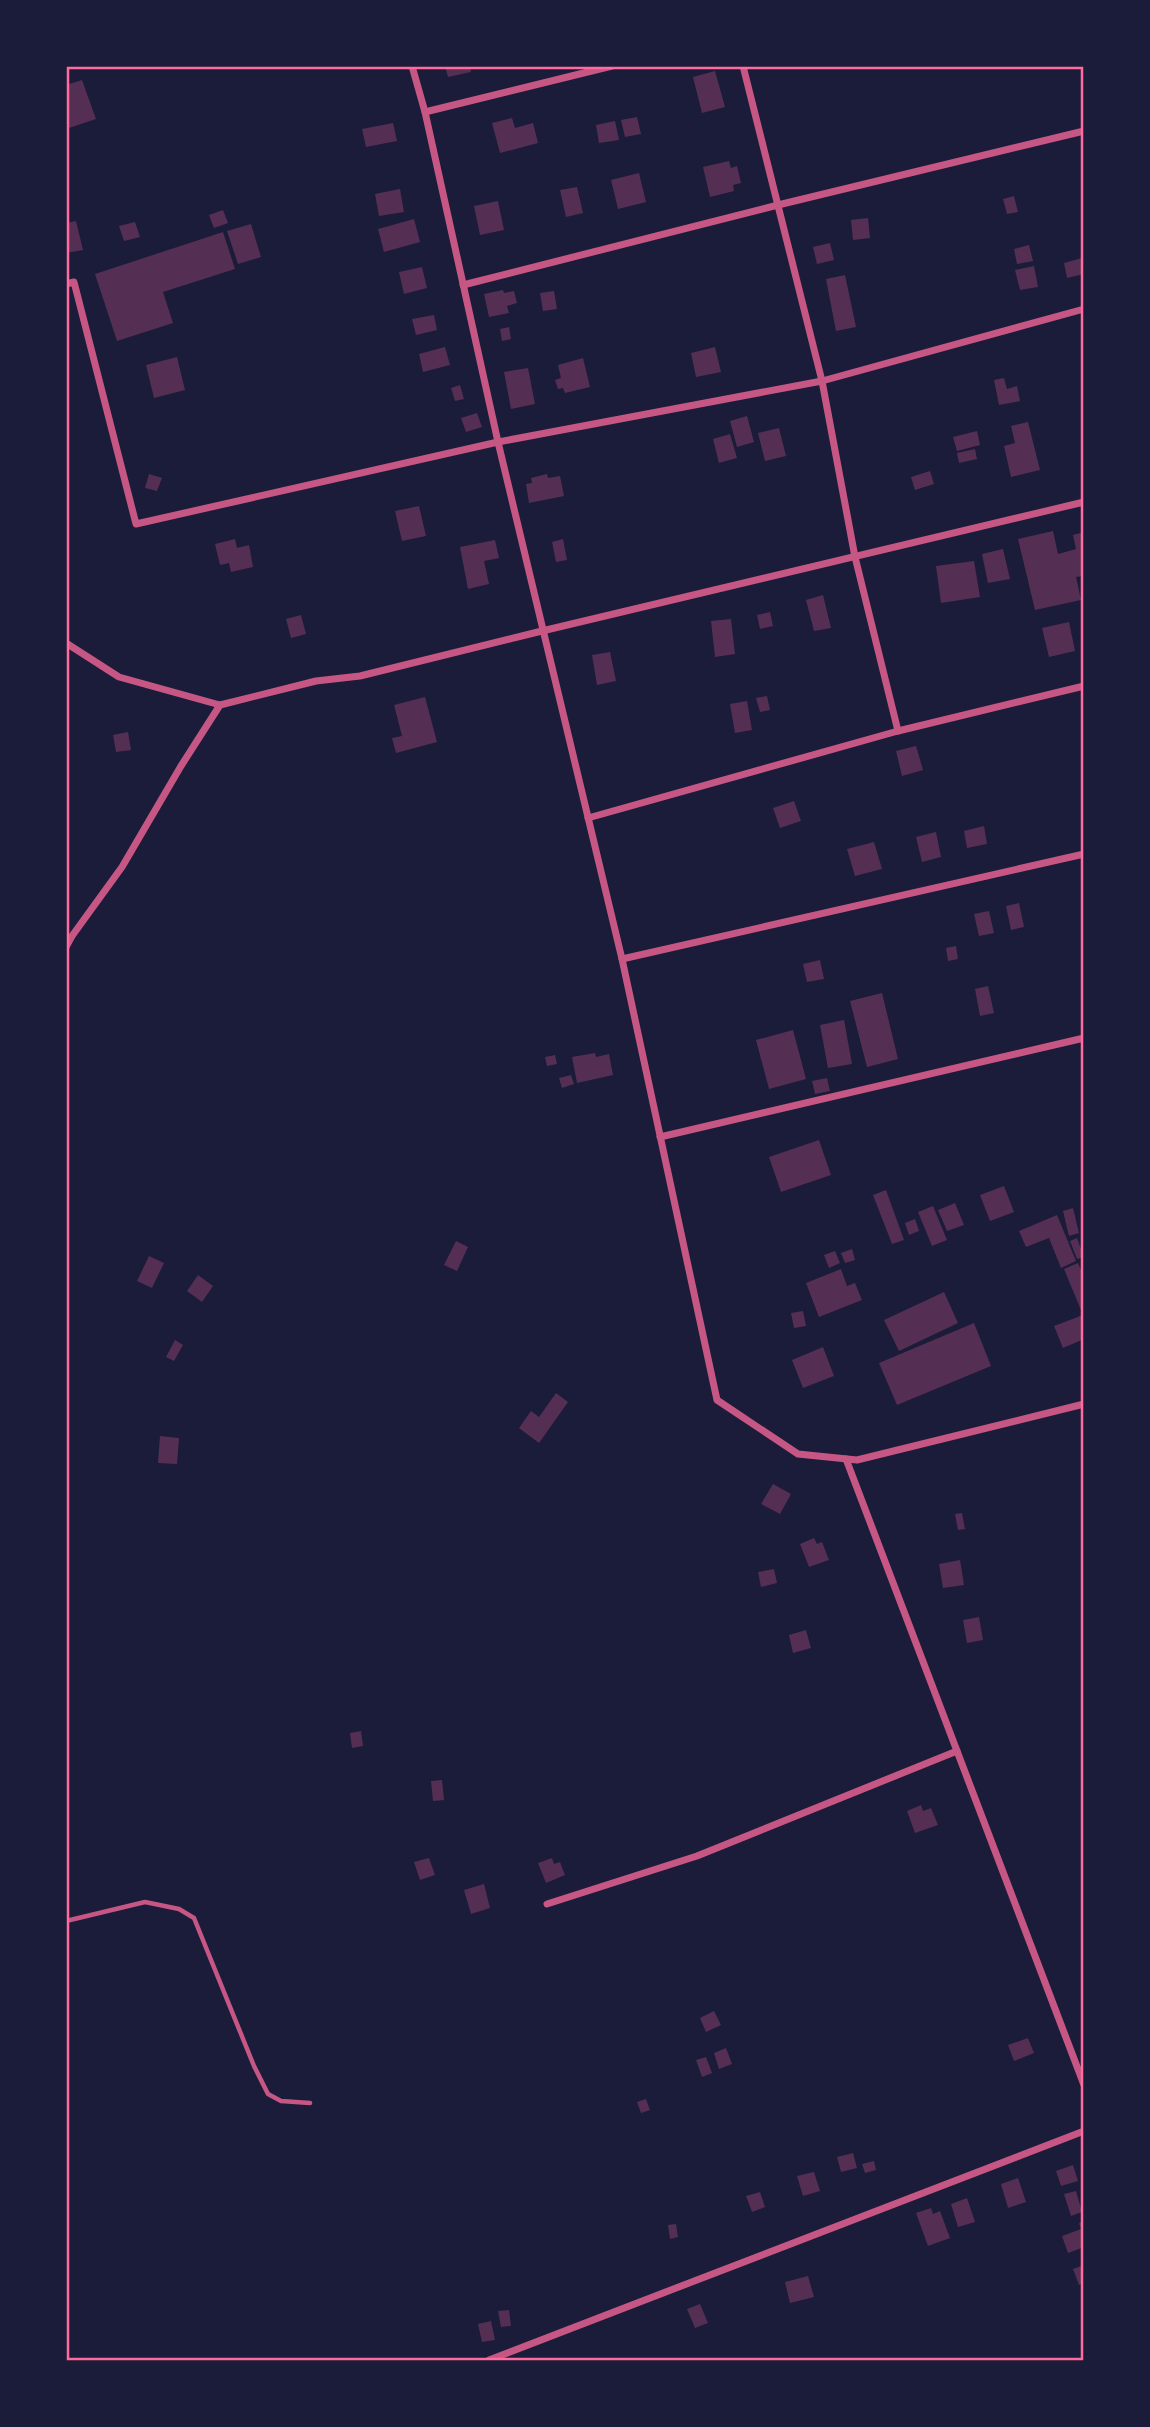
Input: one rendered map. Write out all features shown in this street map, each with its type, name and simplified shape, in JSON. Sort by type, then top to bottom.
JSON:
[{"type":"street","points":[[412,66],[425,112],[542,631],[622,959],[717,1400],[798,1454],[856,1460],[1083,1404]]},
{"type":"street","points":[[425,112],[612,66]]},
{"type":"street","points":[[743,66],[822,381],[855,556],[898,731]]},
{"type":"street","points":[[463,285],[1083,131]]},
{"type":"street","points":[[66,284],[74,282],[136,524],[498,442],[822,381],[1083,309]]},
{"type":"street","points":[[66,643],[119,677],[220,705],[316,681],[360,677],[1083,502]]},
{"type":"street","points":[[588,818],[898,731],[1083,687]]},
{"type":"street","points":[[66,947],[122,867],[220,705]]},
{"type":"street","points":[[622,959],[1083,854]]},
{"type":"street","points":[[660,1138],[1083,1038]]},
{"type":"street","points":[[846,1459],[1083,2085]]},
{"type":"street","points":[[547,1904],[697,1856],[957,1751]]},
{"type":"street","points":[[489,2361],[1083,2130]]},
{"type":"lane","points":[[66,1921],[145,1902],[179,1909],[194,1917],[268,2095],[281,2101],[310,2103]]},
{"type":"building","points":[[445,66],[470,66],[471,72],[448,77]]},
{"type":"building","points":[[715,71],[725,107],[702,113],[693,77]]},
{"type":"building","points":[[82,80],[96,119],[66,129],[66,85]]},
{"type":"building","points":[[637,117],[641,134],[625,137],[621,120]]},
{"type":"building","points":[[512,118],[515,128],[533,123],[538,143],[500,153],[492,123]]},
{"type":"building","points":[[615,121],[619,140],[599,143],[596,125]]},
{"type":"building","points":[[393,123],[397,141],[366,147],[362,129]]},
{"type":"building","points":[[729,161],[731,168],[737,166],[741,183],[733,185],[734,191],[710,197],[703,167]]},
{"type":"building","points":[[639,173],[646,202],[618,209],[611,180]]},
{"type":"building","points":[[577,187],[583,213],[566,217],[560,190]]},
{"type":"building","points":[[400,189],[404,212],[379,216],[375,194]]},
{"type":"building","points":[[1014,196],[1018,212],[1007,214],[1003,199]]},
{"type":"building","points":[[498,201],[504,230],[480,235],[474,206]]},
{"type":"building","points":[[223,210],[228,223],[214,228],[209,215]]},
{"type":"building","points":[[868,218],[870,238],[853,240],[851,220]]},
{"type":"building","points":[[414,219],[420,242],[384,252],[378,229]]},
{"type":"building","points":[[76,221],[83,250],[66,253],[66,223]]},
{"type":"building","points":[[135,222],[140,237],[124,241],[119,226]]},
{"type":"building","points":[[251,224],[261,257],[238,264],[227,231]]},
{"type":"building","points":[[223,232],[235,269],[163,292],[173,323],[117,341],[95,274]]},
{"type":"building","points":[[830,243],[834,260],[817,264],[813,247]]},
{"type":"building","points":[[1029,245],[1033,261],[1017,264],[1014,249]]},
{"type":"building","points":[[1082,258],[1084,274],[1067,278],[1064,263]]},
{"type":"building","points":[[1034,266],[1038,287],[1020,290],[1015,270]]},
{"type":"building","points":[[422,267],[427,288],[404,294],[399,272]]},
{"type":"building","points":[[845,275],[856,327],[836,331],[826,279]]},
{"type":"building","points":[[503,290],[504,293],[514,291],[517,303],[507,306],[509,313],[489,317],[484,294]]},
{"type":"building","points":[[554,291],[557,309],[543,311],[540,293]]},
{"type":"building","points":[[434,315],[437,330],[416,335],[412,319]]},
{"type":"building","points":[[509,327],[511,339],[502,341],[500,329]]},
{"type":"building","points":[[445,347],[450,365],[423,372],[419,354]]},
{"type":"building","points":[[715,347],[721,372],[696,377],[691,353]]},
{"type":"building","points":[[177,357],[185,390],[154,398],[146,365]]},
{"type":"building","points":[[583,358],[590,387],[565,393],[563,388],[558,389],[555,380],[561,378],[558,365]]},
{"type":"building","points":[[528,368],[535,404],[511,409],[504,372]]},
{"type":"building","points":[[1004,378],[1007,389],[1017,386],[1020,401],[999,405],[994,380]]},
{"type":"building","points":[[460,385],[464,399],[455,401],[451,388]]},
{"type":"building","points":[[477,413],[482,427],[466,432],[461,418]]},
{"type":"building","points":[[747,416],[754,442],[737,447],[730,421]]},
{"type":"building","points":[[1028,422],[1040,470],[1011,477],[1004,446],[1015,443],[1011,426]]},
{"type":"building","points":[[779,428],[786,456],[765,461],[758,433]]},
{"type":"building","points":[[977,431],[980,445],[957,451],[953,437]]},
{"type":"building","points":[[730,434],[737,458],[719,463],[713,439]]},
{"type":"building","points":[[975,449],[977,459],[959,463],[957,453]]},
{"type":"building","points":[[930,471],[934,484],[915,490],[911,477]]},
{"type":"building","points":[[149,474],[162,478],[157,491],[145,488]]},
{"type":"building","points":[[547,474],[548,478],[560,476],[564,496],[529,503],[526,484],[532,483],[531,478]]},
{"type":"building","points":[[419,506],[426,536],[402,541],[395,511]]},
{"type":"building","points":[[1053,531],[1058,554],[1076,549],[1073,535],[1084,532],[1084,576],[1076,577],[1081,600],[1035,610],[1018,539]]},
{"type":"building","points":[[235,539],[237,548],[249,545],[253,567],[231,572],[229,563],[220,565],[215,544]]},
{"type":"building","points":[[563,539],[567,560],[556,562],[552,542]]},
{"type":"building","points":[[495,540],[499,558],[484,561],[489,584],[468,589],[460,547]]},
{"type":"building","points":[[1003,549],[1010,579],[988,583],[982,554]]},
{"type":"building","points":[[974,561],[980,597],[941,603],[936,566]]},
{"type":"building","points":[[823,595],[831,628],[814,631],[806,600]]},
{"type":"building","points":[[770,612],[773,626],[760,629],[757,615]]},
{"type":"building","points":[[301,615],[306,634],[291,638],[286,619]]},
{"type":"building","points":[[731,619],[735,654],[715,657],[711,621]]},
{"type":"building","points":[[1069,622],[1075,651],[1049,657],[1042,628]]},
{"type":"building","points":[[610,652],[616,681],[597,685],[592,655]]},
{"type":"building","points":[[767,696],[770,710],[760,712],[756,698]]},
{"type":"building","points":[[425,697],[437,742],[396,753],[392,738],[402,736],[394,705]]},
{"type":"building","points":[[747,701],[752,730],[735,733],[730,704]]},
{"type":"building","points":[[128,732],[131,750],[116,752],[113,735]]},
{"type":"building","points":[[916,746],[923,770],[902,776],[896,751]]},
{"type":"building","points":[[794,801],[801,821],[780,828],[773,808]]},
{"type":"building","points":[[984,826],[987,844],[967,848],[964,831]]},
{"type":"building","points":[[936,832],[941,857],[922,862],[916,837]]},
{"type":"building","points":[[874,842],[882,869],[855,876],[847,849]]},
{"type":"building","points":[[1019,903],[1024,927],[1011,930],[1006,906]]},
{"type":"building","points":[[989,911],[994,933],[979,936],[974,914]]},
{"type":"building","points":[[956,946],[958,959],[948,961],[946,948]]},
{"type":"building","points":[[820,960],[824,979],[807,982],[803,964]]},
{"type":"building","points":[[988,986],[994,1013],[980,1016],[975,989]]},
{"type":"building","points":[[882,993],[898,1059],[867,1067],[850,1001]]},
{"type":"building","points":[[844,1020],[852,1064],[828,1068],[820,1025]]},
{"type":"building","points":[[793,1030],[806,1079],[769,1089],[756,1040]]},
{"type":"building","points":[[595,1053],[596,1057],[609,1054],[613,1075],[577,1083],[572,1057]]},
{"type":"building","points":[[555,1055],[557,1064],[547,1066],[545,1057]]},
{"type":"building","points":[[571,1075],[574,1084],[562,1088],[559,1078]]},
{"type":"building","points":[[827,1078],[830,1091],[815,1094],[812,1081]]},
{"type":"building","points":[[819,1140],[831,1175],[781,1192],[769,1157]]},
{"type":"building","points":[[1004,1186],[1014,1212],[990,1221],[980,1195]]},
{"type":"building","points":[[886,1190],[904,1240],[892,1244],[873,1195]]},
{"type":"building","points":[[955,1203],[964,1225],[947,1231],[938,1210]]},
{"type":"building","points":[[933,1206],[947,1240],[932,1246],[918,1212]]},
{"type":"building","points":[[1073,1208],[1079,1233],[1069,1236],[1063,1211]]},
{"type":"building","points":[[1057,1215],[1076,1261],[1061,1268],[1049,1238],[1026,1247],[1019,1231]]},
{"type":"building","points":[[915,1219],[919,1231],[909,1235],[905,1223]]},
{"type":"building","points":[[1077,1238],[1084,1257],[1077,1259],[1070,1241]]},
{"type":"building","points":[[456,1241],[468,1247],[457,1271],[444,1265]]},
{"type":"building","points":[[852,1249],[855,1260],[845,1263],[841,1253]]},
{"type":"building","points":[[835,1251],[840,1263],[829,1268],[824,1255]]},
{"type":"building","points":[[149,1256],[164,1263],[152,1288],[137,1281]]},
{"type":"building","points":[[1078,1263],[1084,1277],[1084,1339],[1063,1348],[1054,1326],[1083,1315],[1064,1269]]},
{"type":"building","points":[[841,1269],[847,1286],[855,1283],[862,1300],[819,1317],[806,1283]]},
{"type":"building","points":[[198,1275],[213,1286],[202,1302],[187,1291]]},
{"type":"building","points":[[944,1292],[958,1323],[899,1351],[884,1320]]},
{"type":"building","points":[[803,1311],[806,1326],[794,1328],[791,1313]]},
{"type":"building","points":[[974,1323],[991,1366],[897,1405],[879,1363]]},
{"type":"building","points":[[175,1340],[183,1345],[174,1361],[166,1357]]},
{"type":"building","points":[[823,1347],[834,1376],[803,1388],[792,1360]]},
{"type":"building","points":[[556,1393],[568,1402],[539,1443],[519,1428],[531,1411],[539,1417]]},
{"type":"building","points":[[160,1436],[179,1438],[177,1464],[158,1463]]},
{"type":"building","points":[[773,1484],[791,1494],[780,1514],[761,1504]]},
{"type":"building","points":[[962,1513],[965,1529],[958,1530],[955,1514]]},
{"type":"building","points":[[814,1538],[817,1544],[822,1542],[829,1560],[809,1567],[800,1544]]},
{"type":"building","points":[[960,1560],[964,1585],[943,1588],[939,1564]]},
{"type":"building","points":[[774,1569],[777,1583],[761,1587],[758,1572]]},
{"type":"building","points":[[979,1617],[983,1640],[967,1643],[963,1620]]},
{"type":"building","points":[[806,1630],[811,1648],[793,1653],[789,1635]]},
{"type":"building","points":[[361,1731],[363,1746],[352,1748],[350,1733]]},
{"type":"building","points":[[442,1780],[444,1800],[433,1801],[431,1781]]},
{"type":"building","points":[[921,1805],[923,1811],[931,1808],[938,1825],[915,1833],[907,1811]]},
{"type":"building","points":[[429,1858],[435,1875],[420,1880],[414,1862]]},
{"type":"building","points":[[552,1858],[554,1864],[560,1862],[565,1875],[546,1883],[538,1863]]},
{"type":"building","points":[[484,1884],[490,1908],[471,1914],[464,1890]]},
{"type":"building","points":[[714,2011],[721,2025],[706,2032],[700,2018]]},
{"type":"building","points":[[1028,2038],[1034,2053],[1014,2061],[1008,2045]]},
{"type":"building","points":[[726,2048],[732,2064],[719,2069],[714,2053]]},
{"type":"building","points":[[706,2057],[712,2073],[702,2077],[696,2060]]},
{"type":"building","points":[[646,2099],[650,2110],[641,2113],[637,2102]]},
{"type":"building","points":[[853,2153],[857,2168],[841,2172],[837,2157]]},
{"type":"building","points":[[874,2161],[876,2170],[865,2173],[862,2164]]},
{"type":"building","points":[[1073,2165],[1078,2181],[1061,2186],[1056,2171]]},
{"type":"building","points":[[814,2172],[820,2191],[803,2196],[797,2176]]},
{"type":"building","points":[[1018,2178],[1026,2202],[1008,2208],[1001,2184]]},
{"type":"building","points":[[1076,2191],[1082,2212],[1071,2216],[1064,2194]]},
{"type":"building","points":[[760,2192],[765,2207],[752,2212],[746,2196]]},
{"type":"building","points":[[967,2198],[975,2222],[958,2227],[951,2204]]},
{"type":"building","points":[[931,2208],[933,2214],[940,2211],[950,2238],[928,2246],[916,2213]]},
{"type":"building","points":[[1084,2221],[1084,2247],[1068,2253],[1062,2236],[1081,2229],[1079,2223]]},
{"type":"building","points":[[676,2224],[678,2237],[670,2239],[668,2225]]},
{"type":"building","points":[[1084,2265],[1084,2283],[1079,2285],[1073,2269]]},
{"type":"building","points":[[808,2276],[814,2297],[790,2303],[785,2282]]},
{"type":"building","points":[[700,2304],[708,2323],[695,2328],[687,2309]]},
{"type":"building","points":[[509,2310],[511,2326],[501,2327],[498,2311]]},
{"type":"building","points":[[491,2321],[495,2340],[482,2342],[478,2324]]}]
